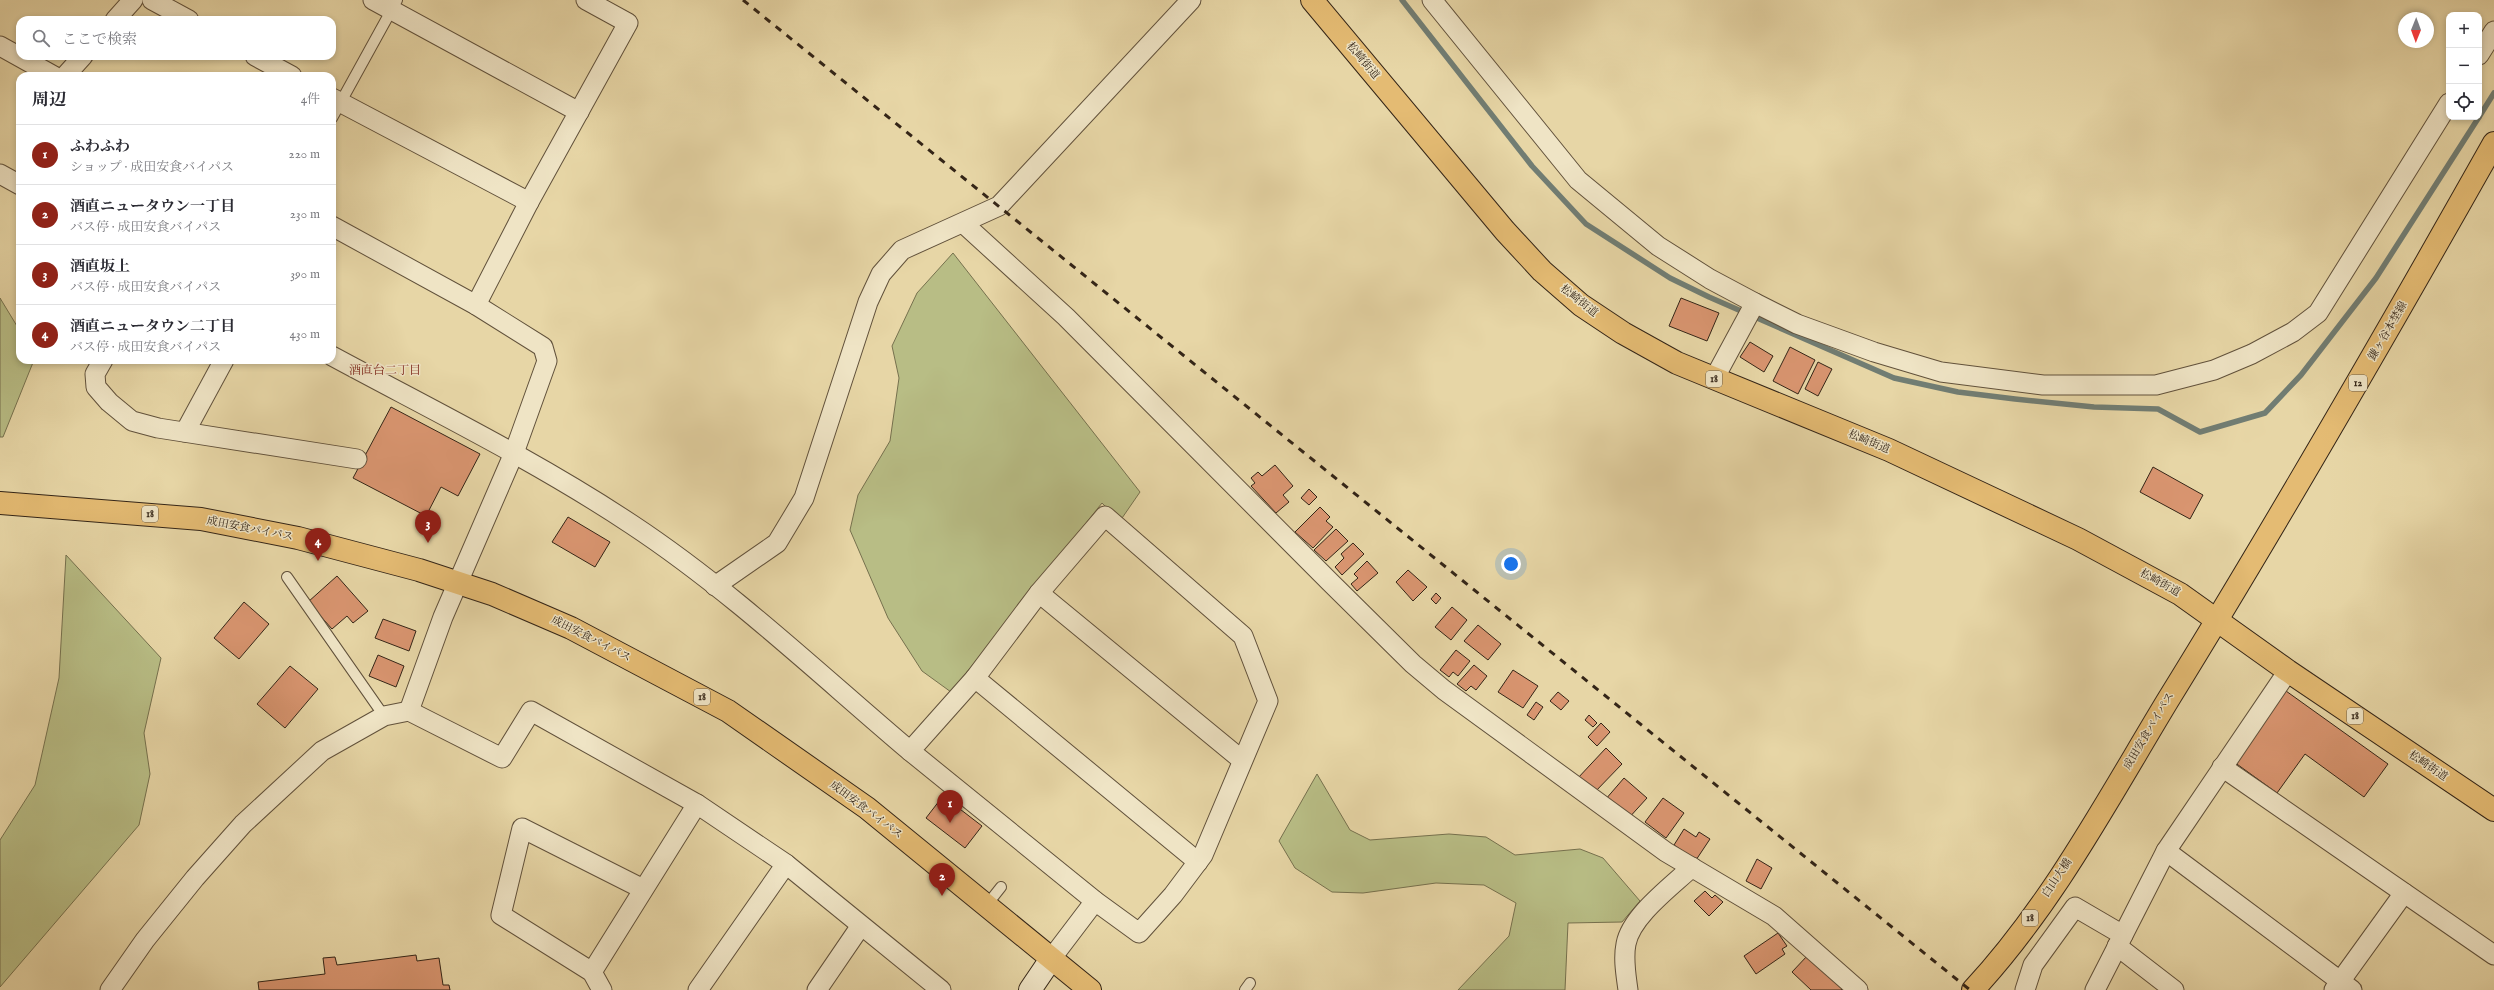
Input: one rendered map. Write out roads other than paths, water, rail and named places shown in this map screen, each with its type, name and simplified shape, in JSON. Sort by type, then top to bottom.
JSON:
[{"type":"main road","name":"松崎街道","points":[[1312,0],[1542,272],[1581,305],[1623,333],[1677,363],[1889,450],[2078,539],[2180,594],[2288,671],[2494,810]]},
{"type":"main road","name":"鎌ヶ谷本埜線","points":[[2217,620],[2382,342],[2494,143]]},
{"type":"main road","name":"成田安食バイパス","points":[[0,503],[201,519],[298,538],[419,570],[492,594],[571,628],[728,711],[867,808],[1090,990]]},
{"type":"main road","name":"成田安食バイパス","points":[[2082,841],[2217,620]]},
{"type":"main road","name":"白山大橋","points":[[1973,990],[2022,930],[2082,841]]},
{"type":"street","points":[[119,16],[133,0]]},
{"type":"street","points":[[152,0],[182,16]]},
{"type":"street","points":[[373,0],[394,5],[579,112]]},
{"type":"street","points":[[476,305],[529,202],[628,23],[586,0]]},
{"type":"street","points":[[715,586],[777,543],[804,498],[868,302],[881,274],[902,250],[999,206],[1191,0]]},
{"type":"street","points":[[1432,0],[1578,180],[1658,246],[1710,279],[1753,306],[1874,352],[1941,372],[2043,385],[2156,385],[2214,370],[2293,332],[2318,313],[2446,108]]},
{"type":"street","points":[[2482,50],[2494,31]]},
{"type":"street","points":[[0,46],[16,55]]},
{"type":"street","points":[[25,60],[47,72]]},
{"type":"street","points":[[68,72],[79,60]]},
{"type":"street","points":[[262,60],[285,72]]},
{"type":"street","points":[[336,106],[529,202]]},
{"type":"street","points":[[0,174],[16,183]]},
{"type":"street","points":[[963,223],[1066,317],[1413,664],[1444,690],[1666,852],[1774,916],[1858,990]]},
{"type":"street","points":[[336,228],[476,305],[543,346],[547,361],[514,453],[443,617],[409,711]]},
{"type":"street","points":[[1714,379],[1753,306]]},
{"type":"street","points":[[336,358],[514,453],[631,524],[715,586],[910,752],[1095,901],[1139,933],[1173,895],[1203,855],[1268,701],[1244,636],[1105,516],[1039,593],[975,678],[910,752]]},
{"type":"street","points":[[101,364],[95,374],[96,387],[109,402],[132,421],[158,428],[357,459]]},
{"type":"street","points":[[185,432],[222,364]]},
{"type":"street","points":[[1039,593],[1242,760]]},
{"type":"street","points":[[2095,990],[2166,851],[2288,671]]},
{"type":"street","points":[[975,678],[1198,862]]},
{"type":"street","points":[[110,990],[145,940],[195,878],[243,824],[322,751],[384,716],[409,711],[502,758],[531,711],[697,804],[786,864],[860,927],[941,990]]},
{"type":"street","points":[[2222,767],[2494,955]]},
{"type":"street","points":[[592,972],[697,804]]},
{"type":"street","points":[[602,990],[592,972],[501,915],[522,828],[643,889]]},
{"type":"street","points":[[2166,851],[2342,987],[2404,893]]},
{"type":"street","points":[[698,990],[786,864]]},
{"type":"street","points":[[1628,990],[1625,962],[1626,943],[1632,929],[1639,918],[1692,867]]},
{"type":"street","points":[[1030,990],[1051,959],[1095,901]]},
{"type":"street","points":[[2025,990],[2033,965],[2075,907],[2120,940],[2174,990]]},
{"type":"street","points":[[817,990],[860,927]]},
{"type":"lane","points":[[336,104],[394,5]]},
{"type":"lane","points":[[286,576],[384,716]]},
{"type":"lane","points":[[986,906],[1001,887]]},
{"type":"waterway","points":[[1402,0],[1532,166],[1586,224],[1670,278],[1709,297],[1894,378],[1958,392],[2015,399],[2094,407],[2158,409],[2200,432],[2265,413],[2301,375],[2376,278],[2477,120]]},
{"type":"waterway","points":[[2482,112],[2494,93]]},
{"type":"railway","points":[[743,0],[1970,990]]},
{"type":"place","name":"酒直坂上","points":[[428,543]]},
{"type":"place","name":"酒直ニュータウン二丁目","points":[[318,561]]},
{"type":"place","name":"ふわふわ","points":[[950,823]]},
{"type":"place","name":"酒直ニュータウン一丁目","points":[[942,896]]},
{"type":"district","name":"酒直台二丁目","points":[[385,370]]}]
